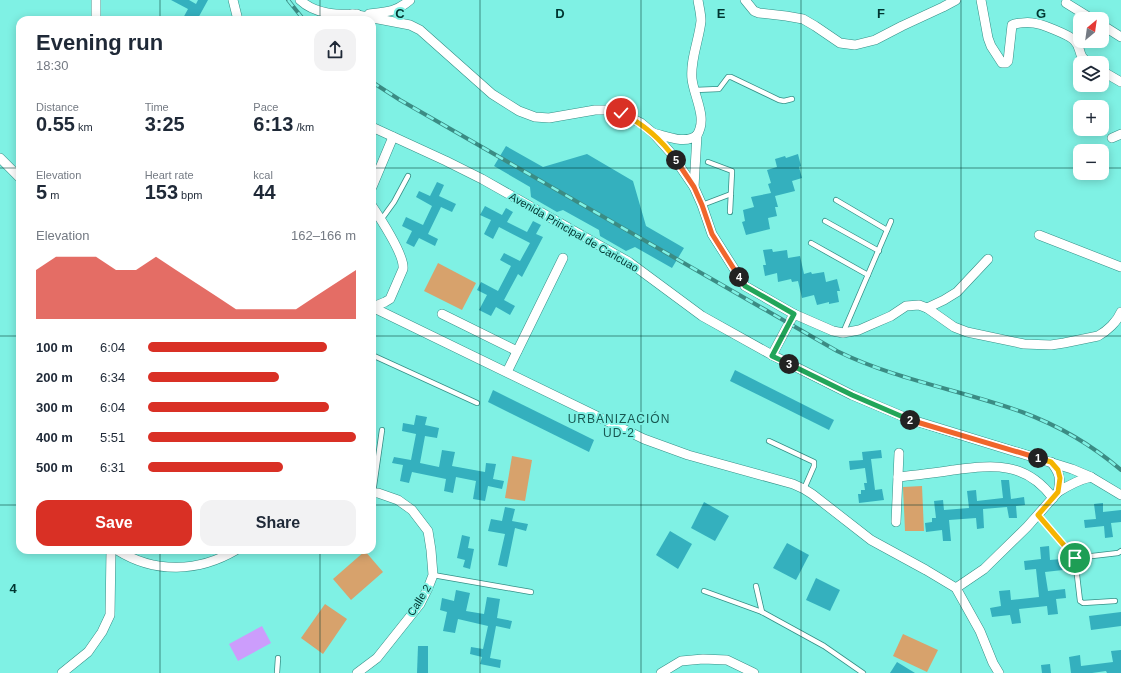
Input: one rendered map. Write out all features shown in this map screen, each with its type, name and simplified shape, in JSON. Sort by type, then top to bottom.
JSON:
[{"type":"street","points":[[96,0],[96,16]]},
{"type":"street","points":[[233,0],[237,16]]},
{"type":"street","points":[[300,0],[305,5],[325,13],[352,14],[388,12],[400,8],[410,0]]},
{"type":"street","points":[[694,187],[697,135],[701,128],[702,122],[692,70],[701,20],[698,0]]},
{"type":"street","points":[[745,0],[754,10],[759,13],[797,17],[809,22],[840,43],[855,45],[875,40],[943,8],[956,0]]},
{"type":"street","points":[[982,0],[988,38],[991,46],[1002,63],[1006,63],[1008,61],[1012,25],[1032,22],[1068,35],[1077,44],[1080,56]]},
{"type":"street","points":[[1066,3],[1081,12]]},
{"type":"street","points":[[352,14],[363,16]]},
{"type":"street","points":[[376,19],[410,25],[420,30],[492,94],[519,111],[535,117],[549,118],[595,110],[612,110],[641,123],[653,133],[670,152],[694,187],[712,234],[745,286],[794,314],[833,332],[843,333],[859,330],[891,316],[906,306],[919,305],[927,308],[954,327],[967,332],[1024,344],[1051,345],[1098,336],[1116,321],[1121,312]]},
{"type":"street","points":[[1109,29],[1121,37]]},
{"type":"street","points":[[1109,75],[1121,82]]},
{"type":"street","name":"Avenida Principal de Caricuao","points":[[376,129],[482,179],[629,262],[702,316],[772,356],[895,414],[939,429],[1051,462],[1091,478],[1121,495]]},
{"type":"street","points":[[653,133],[685,140],[693,138],[697,135]]},
{"type":"street","points":[[376,177],[393,137]]},
{"type":"street","points":[[0,158],[16,174]]},
{"type":"street","points":[[376,212],[404,264],[390,299],[376,305]]},
{"type":"street","points":[[1039,235],[1121,267]]},
{"type":"street","points":[[507,372],[563,258]]},
{"type":"street","points":[[927,308],[957,292],[988,259]]},
{"type":"street","points":[[376,309],[644,439],[688,455],[793,484],[804,489],[871,540],[956,588],[980,631],[990,657],[999,673]]},
{"type":"street","points":[[442,314],[517,351]]},
{"type":"street","points":[[772,356],[794,314]]},
{"type":"street","points":[[896,522],[899,453]]},
{"type":"street","points":[[1051,462],[1058,470],[1060,478],[1055,495]]},
{"type":"street","points":[[898,477],[987,466],[1006,468],[1019,471],[1031,477],[1055,495]]},
{"type":"street","points":[[956,588],[984,569],[1038,515],[1055,495],[1070,484],[1082,479],[1091,478]]},
{"type":"street","name":"Calle 2","points":[[357,673],[377,658],[420,604],[433,575],[428,531],[412,510],[398,500],[376,493]]},
{"type":"street","points":[[62,673],[88,652],[102,632],[110,615],[111,554]]},
{"type":"street","points":[[124,554],[140,561],[183,568],[199,565],[229,554]]},
{"type":"street","points":[[661,673],[681,662],[703,659],[727,660],[754,673]]},
{"type":"lane","points":[[695,90],[719,89],[728,77],[731,77],[779,100],[784,101],[792,99]]},
{"type":"lane","points":[[708,162],[732,171],[730,212]]},
{"type":"lane","points":[[381,220],[394,202],[408,176]]},
{"type":"lane","points":[[702,205],[731,194]]},
{"type":"lane","points":[[836,200],[888,230]]},
{"type":"lane","points":[[824,220],[878,251]]},
{"type":"lane","points":[[843,333],[891,221]]},
{"type":"lane","points":[[812,243],[868,275]]},
{"type":"lane","points":[[376,357],[477,403]]},
{"type":"lane","points":[[376,468],[382,430]]},
{"type":"lane","points":[[769,441],[814,462],[814,466],[804,489]]},
{"type":"lane","points":[[1038,515],[1075,558],[1080,601],[1084,603],[1114,601]]},
{"type":"lane","points":[[1075,558],[1118,553],[1121,551]]},
{"type":"lane","points":[[433,575],[531,592]]},
{"type":"lane","points":[[756,586],[762,612]]},
{"type":"lane","points":[[704,592],[762,612],[824,646],[864,673]]},
{"type":"lane","points":[[277,673],[278,658]]},
{"type":"shaded area","points":[[438,263],[476,283],[462,310],[424,291]]},
{"type":"shaded area","points":[[512,456],[532,460],[525,501],[505,498]]},
{"type":"shaded area","points":[[922,486],[924,531],[905,531],[903,487]]},
{"type":"shaded area","points":[[362,554],[368,554],[383,572],[351,600],[333,579]]},
{"type":"shaded area","points":[[325,604],[347,619],[323,654],[301,638]]},
{"type":"shaded area","points":[[262,626],[271,643],[238,661],[229,644]]},
{"type":"shaded area","points":[[903,634],[938,650],[927,672],[893,656]]},
{"type":"building","points":[[171,0],[189,0],[196,4],[198,0],[208,0],[199,16],[184,16],[188,9]]},
{"type":"building","points":[[506,146],[543,167],[587,154],[633,181],[646,226],[684,248],[672,268],[635,247],[626,251],[600,236],[599,230],[563,210],[557,212],[531,197],[530,187],[494,166]]},
{"type":"building","points":[[798,154],[802,178],[792,181],[795,191],[775,196],[778,207],[775,207],[777,216],[768,218],[770,229],[746,235],[742,222],[745,221],[743,210],[754,207],[751,197],[771,193],[768,184],[771,183],[767,170],[777,167],[775,159],[785,156],[786,158]]},
{"type":"building","points":[[437,182],[444,185],[439,196],[456,204],[452,212],[441,207],[428,234],[438,239],[435,246],[419,238],[414,247],[406,243],[412,231],[402,226],[406,217],[423,225],[432,206],[416,197],[419,191],[430,196]]},
{"type":"building","points":[[485,206],[502,215],[506,208],[513,212],[507,222],[527,232],[533,221],[541,225],[536,234],[543,237],[522,277],[518,274],[504,300],[515,306],[510,315],[496,307],[491,316],[479,310],[487,295],[477,290],[481,282],[498,291],[511,266],[500,260],[504,253],[520,261],[530,243],[499,227],[493,239],[484,234],[491,220],[480,215]]},
{"type":"building","points":[[772,249],[773,252],[787,250],[788,258],[800,256],[804,274],[811,272],[812,274],[824,272],[826,282],[837,279],[840,291],[837,291],[839,302],[829,304],[829,302],[817,305],[814,295],[802,298],[798,281],[792,282],[791,279],[778,282],[777,273],[765,276],[763,265],[766,265],[763,250]]},
{"type":"building","points":[[735,370],[834,420],[829,430],[730,381]]},
{"type":"building","points":[[493,390],[594,440],[589,452],[488,402]]},
{"type":"building","points":[[416,415],[427,417],[425,425],[439,428],[437,438],[425,436],[420,463],[439,467],[442,450],[455,452],[452,466],[485,472],[486,463],[496,464],[493,479],[504,481],[502,489],[488,486],[485,501],[473,499],[476,481],[456,477],[453,493],[444,491],[446,479],[412,472],[409,483],[400,481],[403,465],[392,463],[394,457],[411,460],[416,434],[402,431],[403,423],[414,425]]},
{"type":"building","points":[[881,450],[882,458],[871,459],[875,490],[882,489],[884,500],[859,503],[858,494],[861,494],[861,490],[865,490],[864,483],[867,483],[865,468],[850,470],[849,461],[863,460],[862,452]]},
{"type":"building","points":[[1001,480],[1009,480],[1011,499],[1024,497],[1025,505],[1016,506],[1017,518],[1009,518],[1007,507],[983,509],[984,528],[977,529],[976,518],[949,520],[951,541],[943,541],[942,530],[926,532],[925,523],[932,522],[932,518],[936,518],[934,501],[943,500],[944,510],[969,508],[967,491],[976,490],[977,501],[1003,498]]},
{"type":"building","points":[[704,502],[729,516],[715,541],[691,528]]},
{"type":"building","points":[[1103,503],[1103,512],[1121,510],[1121,522],[1111,523],[1113,537],[1105,538],[1104,526],[1085,528],[1084,520],[1096,519],[1094,504]]},
{"type":"building","points":[[505,507],[515,509],[512,521],[528,524],[526,531],[515,528],[507,567],[498,565],[505,534],[488,531],[491,519],[502,521]]},
{"type":"building","points":[[670,531],[692,544],[678,569],[656,555]]},
{"type":"building","points":[[462,535],[470,537],[468,548],[474,549],[470,569],[463,567],[465,560],[457,558]]},
{"type":"building","points":[[787,543],[809,555],[796,580],[773,568]]},
{"type":"building","points":[[1049,546],[1050,560],[1061,559],[1063,570],[1045,572],[1048,591],[1065,589],[1066,598],[1056,599],[1058,614],[1048,615],[1047,606],[1019,609],[1021,623],[1012,624],[1010,615],[992,617],[990,608],[1001,606],[999,591],[1010,590],[1011,600],[1039,597],[1036,569],[1025,570],[1024,561],[1041,559],[1040,547]]},
{"type":"building","points":[[816,578],[840,590],[830,611],[806,600]]},
{"type":"building","points":[[456,590],[470,593],[466,611],[484,614],[487,597],[500,599],[497,618],[512,621],[510,629],[496,626],[490,658],[501,660],[500,668],[480,664],[482,657],[470,654],[471,647],[483,649],[488,626],[458,619],[455,633],[443,631],[447,612],[440,610],[442,598],[454,601]]},
{"type":"building","points":[[1121,612],[1121,626],[1091,630],[1089,616]]},
{"type":"building","points":[[418,646],[428,646],[428,673],[417,673]]},
{"type":"building","points":[[1121,650],[1121,673],[1107,673],[1106,671],[1071,673],[1069,657],[1080,655],[1081,666],[1113,662],[1111,651]]},
{"type":"building","points":[[897,662],[915,673],[890,673]]},
{"type":"building","points":[[1050,664],[1051,673],[1042,673],[1041,665]]},
{"type":"railway","points":[[288,0],[301,16]]},
{"type":"railway","points":[[376,85],[400,100],[837,351],[882,370],[999,404],[1035,417],[1074,436],[1121,470]]},
{"type":"district","name":"URBANIZACIÓN UD-2","points":[[619,426]]},
{"type":"route","points":[[621,113],[641,123],[660,140],[670,152],[694,187],[712,234],[745,286],[794,314],[772,356],[815,378],[909,419],[1051,462],[1058,470],[1060,484],[1058,492],[1038,515],[1075,558]]}]
